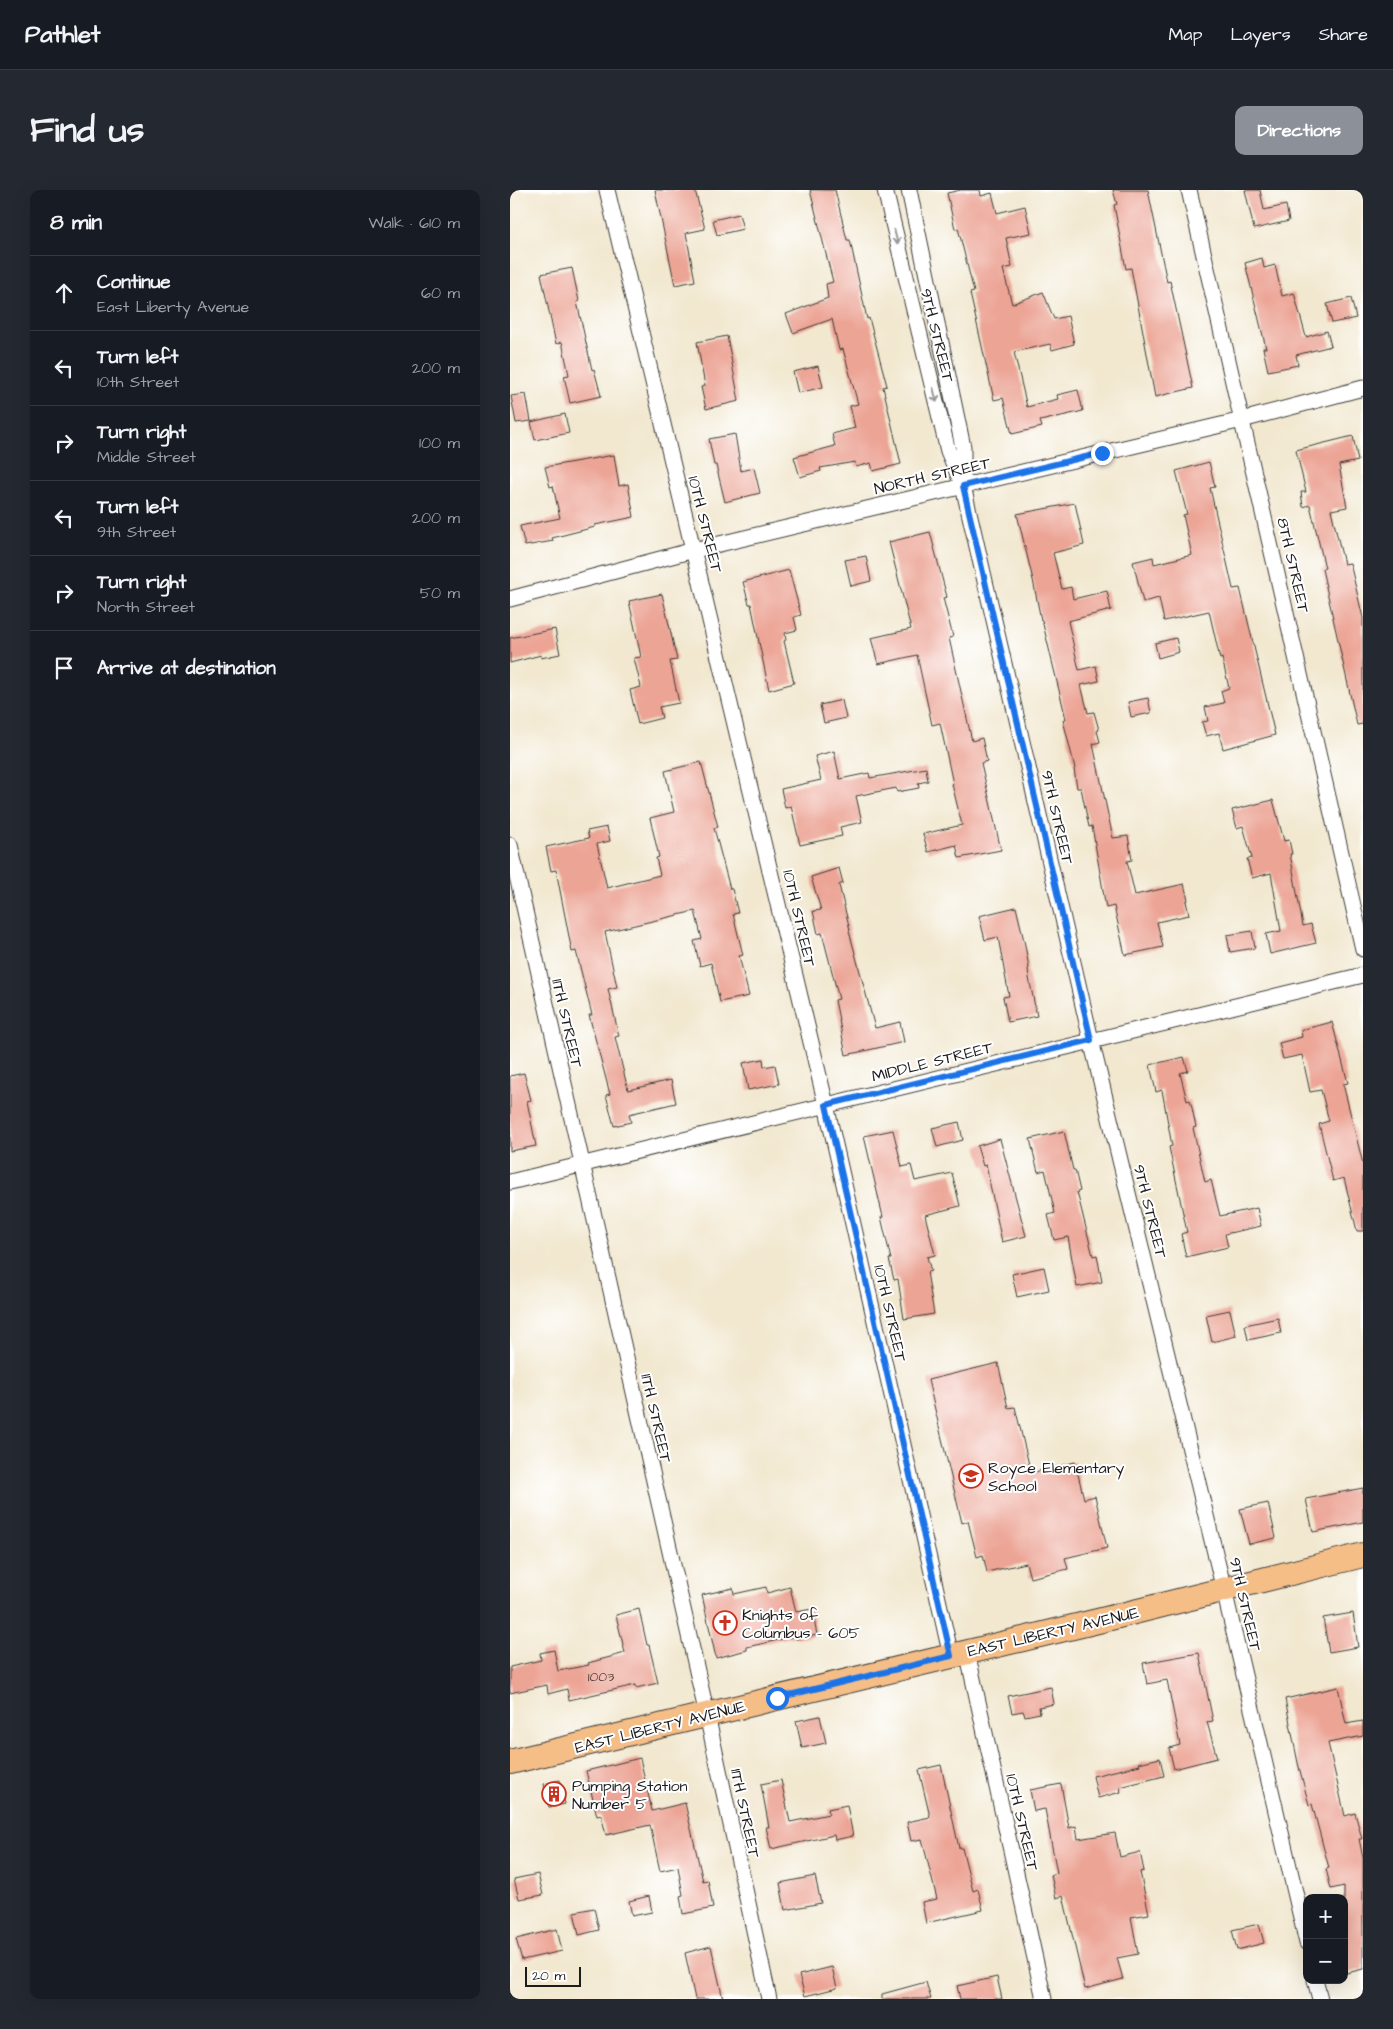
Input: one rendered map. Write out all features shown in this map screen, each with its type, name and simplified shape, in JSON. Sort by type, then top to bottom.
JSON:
[{"type":"main road","name":"EAST LIBERTY AVENUE","points":[[510,1762],[1363,1555]]},
{"type":"street","name":"10TH STREET","points":[[606,190],[1044,1999]]},
{"type":"street","name":"9TH STREET","points":[[885,190],[948,451],[963,486],[1091,1040],[1306,1939]]},
{"type":"street","name":"9TH STREET","points":[[909,190],[963,447],[963,486]]},
{"type":"street","name":"8TH STREET","points":[[1189,190],[1363,949]]},
{"type":"street","name":"NORTH STREET","points":[[510,598],[694,550],[1242,420],[1363,388]]},
{"type":"street","name":"11TH STREET","points":[[510,845],[707,1715],[769,1999]]},
{"type":"street","name":"MIDDLE STREET","points":[[510,1182],[1363,975]]},
{"type":"street","points":[[1317,1984],[1320,1999]]},
{"type":"building","points":[[655,190],[695,190],[705,229],[686,233],[695,281],[675,285]]},
{"type":"building","points":[[810,190],[835,190],[847,240],[850,240],[867,319],[869,318],[887,386],[883,387],[901,464],[873,471],[871,463],[856,467],[855,462],[820,468],[821,471],[800,477],[794,457],[835,446],[832,434],[855,428],[850,406],[858,404],[843,349],[839,350],[832,319],[793,333],[786,314],[828,298],[826,284],[833,282]]},
{"type":"building","points":[[961,190],[980,190],[981,196],[992,193],[997,213],[1025,206],[1031,233],[1006,238],[1012,267],[1003,269],[1012,304],[1043,292],[1054,319],[1068,316],[1074,344],[1052,350],[1050,344],[1014,352],[1027,407],[1058,399],[1057,395],[1078,390],[1083,411],[1040,421],[1042,427],[1012,434],[1003,398],[994,400],[970,293],[974,292],[958,228],[955,229],[947,193]]},
{"type":"building","points":[[1113,190],[1148,190],[1167,282],[1170,281],[1193,388],[1155,397],[1131,268],[1126,269],[1114,205],[1117,204]]},
{"type":"building","points":[[1245,190],[1260,190],[1264,210],[1286,205],[1289,221],[1254,229]]},
{"type":"building","points":[[739,214],[743,229],[717,235],[713,220]]},
{"type":"building","points":[[1262,258],[1264,268],[1275,265],[1282,296],[1294,293],[1306,337],[1327,331],[1331,346],[1296,355],[1298,365],[1268,371],[1263,348],[1266,348],[1245,263]]},
{"type":"building","points":[[572,268],[579,301],[577,302],[592,370],[594,369],[601,396],[570,403],[564,376],[569,375],[562,342],[556,344],[541,274]]},
{"type":"building","points":[[1351,298],[1356,318],[1332,323],[1327,304]]},
{"type":"building","points":[[727,336],[739,401],[706,409],[701,387],[705,386],[697,342]]},
{"type":"building","points":[[818,366],[823,387],[798,393],[793,372]]},
{"type":"building","points":[[526,394],[531,421],[516,423],[511,396]]},
{"type":"building","points":[[565,414],[569,433],[535,440],[531,422]]},
{"type":"building","points":[[735,434],[741,471],[754,468],[760,493],[725,502],[716,465],[714,465],[709,439]]},
{"type":"building","points":[[1353,436],[1358,461],[1339,465],[1347,507],[1331,510],[1344,564],[1350,563],[1363,618],[1363,724],[1357,725],[1322,569],[1325,568],[1310,505],[1303,507],[1301,492],[1306,492],[1296,450]]},
{"type":"building","points":[[614,455],[619,486],[628,484],[634,517],[595,525],[595,527],[552,538],[553,541],[525,546],[520,526],[560,518],[553,486],[550,487],[545,467]]},
{"type":"building","points":[[1209,462],[1215,487],[1210,488],[1233,589],[1240,588],[1275,735],[1223,749],[1219,733],[1206,736],[1202,722],[1208,721],[1205,707],[1224,703],[1221,691],[1229,688],[1209,611],[1164,621],[1159,598],[1143,602],[1133,562],[1153,557],[1154,564],[1192,555],[1183,515],[1187,514],[1176,471]]},
{"type":"building","points":[[1075,503],[1084,545],[1053,553],[1062,589],[1071,587],[1073,599],[1107,591],[1111,610],[1068,621],[1079,670],[1096,666],[1099,681],[1081,685],[1088,713],[1094,712],[1099,730],[1097,731],[1100,742],[1093,744],[1113,838],[1128,836],[1132,860],[1127,861],[1135,895],[1184,884],[1188,900],[1186,901],[1189,915],[1157,922],[1163,947],[1125,955],[1114,906],[1106,908],[1092,826],[1089,827],[1081,788],[1077,788],[1075,768],[1063,720],[1066,719],[1017,514]]},
{"type":"building","points":[[930,532],[947,597],[943,598],[953,637],[949,638],[972,741],[982,738],[987,761],[981,763],[1001,850],[959,858],[956,845],[928,852],[923,834],[962,825],[940,723],[932,725],[917,655],[878,664],[871,638],[911,629],[889,542]]},
{"type":"building","points":[[866,556],[871,581],[851,586],[845,560]]},
{"type":"building","points":[[789,570],[801,615],[794,617],[797,630],[785,633],[786,640],[784,641],[794,683],[769,690],[751,604],[749,604],[743,582]]},
{"type":"building","points":[[662,594],[677,660],[670,661],[679,703],[659,707],[662,718],[638,724],[630,690],[641,687],[634,658],[641,657],[629,601]]},
{"type":"building","points":[[555,629],[560,654],[541,658],[541,655],[510,663],[510,638]]},
{"type":"building","points":[[1176,638],[1179,652],[1158,658],[1155,643]]},
{"type":"building","points":[[1148,698],[1151,713],[1131,717],[1128,702]]},
{"type":"building","points":[[842,700],[846,718],[824,723],[820,705]]},
{"type":"building","points":[[834,751],[840,779],[869,773],[870,778],[926,768],[928,781],[918,783],[919,788],[897,792],[896,788],[856,796],[862,822],[840,827],[842,836],[800,845],[791,806],[785,808],[781,789],[821,780],[815,756]]},
{"type":"building","points":[[701,762],[718,827],[714,828],[738,913],[733,914],[743,955],[739,956],[749,996],[720,1002],[711,963],[700,966],[694,941],[702,939],[695,911],[605,932],[617,987],[608,989],[619,1036],[615,1037],[628,1090],[671,1080],[676,1103],[629,1114],[631,1122],[614,1126],[606,1095],[610,1094],[589,1015],[592,1015],[576,951],[572,952],[556,870],[551,871],[546,847],[589,838],[587,831],[607,827],[610,841],[597,844],[607,888],[660,875],[656,858],[659,857],[650,818],[674,812],[665,771]]},
{"type":"building","points":[[1273,800],[1284,841],[1289,840],[1303,926],[1311,924],[1316,943],[1270,954],[1266,934],[1281,931],[1271,873],[1252,878],[1247,859],[1252,858],[1243,826],[1237,828],[1232,810]]},
{"type":"building","points":[[839,868],[843,883],[839,885],[849,931],[875,1028],[900,1022],[904,1042],[846,1055],[835,1000],[839,999],[822,933],[818,934],[813,911],[821,910],[811,877]]},
{"type":"building","points":[[1016,907],[1025,945],[1029,978],[1037,1016],[1008,1022],[1003,997],[1009,996],[998,937],[985,940],[979,916]]},
{"type":"building","points":[[1252,931],[1255,948],[1230,952],[1227,935]]},
{"type":"building","points":[[1332,1022],[1348,1083],[1343,1084],[1363,1164],[1363,1231],[1357,1231],[1344,1178],[1333,1181],[1319,1124],[1329,1121],[1321,1090],[1310,1092],[1302,1055],[1283,1059],[1279,1043],[1302,1037],[1301,1030]]},
{"type":"building","points":[[1184,1057],[1188,1071],[1180,1073],[1187,1101],[1190,1100],[1192,1108],[1196,1127],[1193,1128],[1205,1182],[1211,1180],[1220,1216],[1257,1208],[1261,1226],[1225,1234],[1228,1247],[1186,1257],[1181,1234],[1187,1232],[1169,1147],[1172,1146],[1162,1090],[1156,1092],[1150,1065]]},
{"type":"building","points":[[763,1059],[764,1067],[775,1065],[779,1084],[748,1090],[743,1063]]},
{"type":"building","points":[[524,1073],[531,1100],[527,1101],[536,1146],[510,1151],[510,1076]]},
{"type":"building","points":[[959,1122],[963,1140],[937,1147],[932,1128]]},
{"type":"building","points":[[893,1130],[902,1167],[911,1165],[915,1181],[952,1173],[960,1206],[925,1215],[935,1255],[927,1257],[931,1271],[927,1272],[934,1314],[904,1319],[898,1279],[894,1280],[889,1259],[891,1259],[881,1217],[883,1217],[864,1136]]},
{"type":"building","points":[[1064,1131],[1080,1191],[1077,1192],[1093,1256],[1097,1255],[1102,1282],[1077,1287],[1068,1237],[1054,1240],[1048,1215],[1055,1213],[1045,1170],[1038,1172],[1030,1139]]},
{"type":"building","points":[[1000,1139],[1026,1236],[1002,1242],[986,1165],[983,1166],[977,1146]]},
{"type":"building","points":[[1044,1267],[1049,1290],[1017,1297],[1012,1274]]},
{"type":"building","points":[[1230,1310],[1236,1336],[1212,1342],[1206,1315]]},
{"type":"building","points":[[1278,1318],[1281,1333],[1248,1340],[1245,1325]]},
{"type":"building","points":[[998,1363],[1008,1408],[1015,1407],[1031,1473],[1075,1462],[1084,1499],[1095,1496],[1107,1548],[1065,1558],[1068,1569],[1030,1578],[1026,1563],[987,1572],[983,1555],[977,1557],[968,1521],[962,1523],[928,1380]]},
{"type":"building","points":[[1363,1488],[1363,1522],[1313,1532],[1306,1499]]},
{"type":"building","points":[[1268,1503],[1276,1538],[1249,1544],[1240,1509]]},
{"type":"building","points":[[766,1587],[767,1593],[790,1587],[796,1612],[812,1609],[817,1635],[796,1639],[796,1636],[747,1647],[747,1650],[716,1658],[702,1595],[733,1588],[734,1594]]},
{"type":"building","points":[[639,1609],[658,1683],[636,1688],[635,1685],[569,1700],[567,1689],[548,1694],[547,1685],[510,1693],[510,1667],[541,1660],[540,1653],[554,1650],[558,1671],[589,1665],[588,1663],[625,1653],[616,1615]]},
{"type":"building","points":[[1353,1613],[1358,1647],[1329,1652],[1323,1618]]},
{"type":"building","points":[[1199,1653],[1213,1721],[1207,1722],[1217,1758],[1174,1769],[1169,1748],[1180,1745],[1167,1680],[1147,1684],[1143,1663]]},
{"type":"building","points":[[1051,1687],[1054,1704],[1039,1707],[1040,1713],[1025,1716],[1023,1711],[1012,1713],[1008,1696]]},
{"type":"building","points":[[1338,1687],[1346,1724],[1363,1721],[1363,1736],[1328,1743],[1345,1816],[1355,1813],[1362,1839],[1359,1839],[1363,1858],[1363,1969],[1348,1973],[1348,1894],[1344,1894],[1344,1886],[1331,1889],[1326,1869],[1329,1868],[1312,1804],[1309,1805],[1298,1763],[1285,1699]]},
{"type":"building","points":[[820,1716],[826,1743],[802,1748],[796,1721]]},
{"type":"building","points":[[640,1758],[652,1811],[685,1803],[703,1881],[708,1880],[713,1908],[683,1914],[680,1896],[683,1895],[678,1867],[660,1871],[650,1825],[606,1835],[601,1815],[597,1816],[586,1771]]},
{"type":"building","points":[[1160,1758],[1164,1776],[1120,1787],[1121,1792],[1098,1798],[1093,1776],[1140,1765],[1139,1763]]},
{"type":"building","points":[[941,1765],[959,1848],[962,1848],[973,1891],[978,1889],[983,1910],[926,1923],[922,1902],[937,1899],[922,1839],[911,1841],[907,1822],[930,1817],[919,1770]]},
{"type":"building","name":"Pumping Station Number 5","points":[[560,1780],[565,1804],[549,1807],[544,1784]]},
{"type":"building","points":[[781,1780],[790,1822],[829,1814],[828,1809],[847,1805],[853,1836],[835,1840],[834,1835],[771,1849],[766,1827],[769,1827],[761,1784]]},
{"type":"building","points":[[1061,1784],[1069,1828],[1076,1826],[1078,1839],[1115,1833],[1120,1857],[1140,1852],[1144,1871],[1140,1872],[1149,1914],[1131,1917],[1138,1954],[1117,1958],[1123,1979],[1085,1989],[1063,1896],[1056,1898],[1051,1875],[1057,1873],[1045,1809],[1034,1811],[1030,1790]]},
{"type":"building","points":[[538,1874],[543,1895],[519,1899],[514,1879]]},
{"type":"building","points":[[815,1876],[821,1903],[785,1910],[780,1883]]},
{"type":"building","points":[[649,1896],[652,1912],[632,1916],[629,1901]]},
{"type":"building","points":[[594,1908],[599,1930],[579,1935],[574,1912]]},
{"type":"building","points":[[1259,1924],[1264,1943],[1237,1950],[1232,1930]]},
{"type":"building","points":[[557,1929],[562,1951],[522,1960],[516,1939]]},
{"type":"building","points":[[711,1946],[723,1999],[695,1999],[685,1953]]},
{"type":"building","points":[[832,1967],[837,1988],[805,1996],[799,1975]]},
{"type":"building","points":[[997,1977],[1002,1999],[960,1999],[957,1986]]},
{"type":"building","points":[[926,1982],[931,1999],[882,1999],[882,1994]]},
{"type":"place","name":"Royce Elementary School","points":[[971,1476]]},
{"type":"place","name":"Knights of Columbus - 605","points":[[725,1623]]},
{"type":"place","name":"Pumping Station Number 5","points":[[554,1794]]},
{"type":"route","points":[[777,1698],[951,1656],[826,1105],[1091,1040],[963,486],[1102,453]]}]
